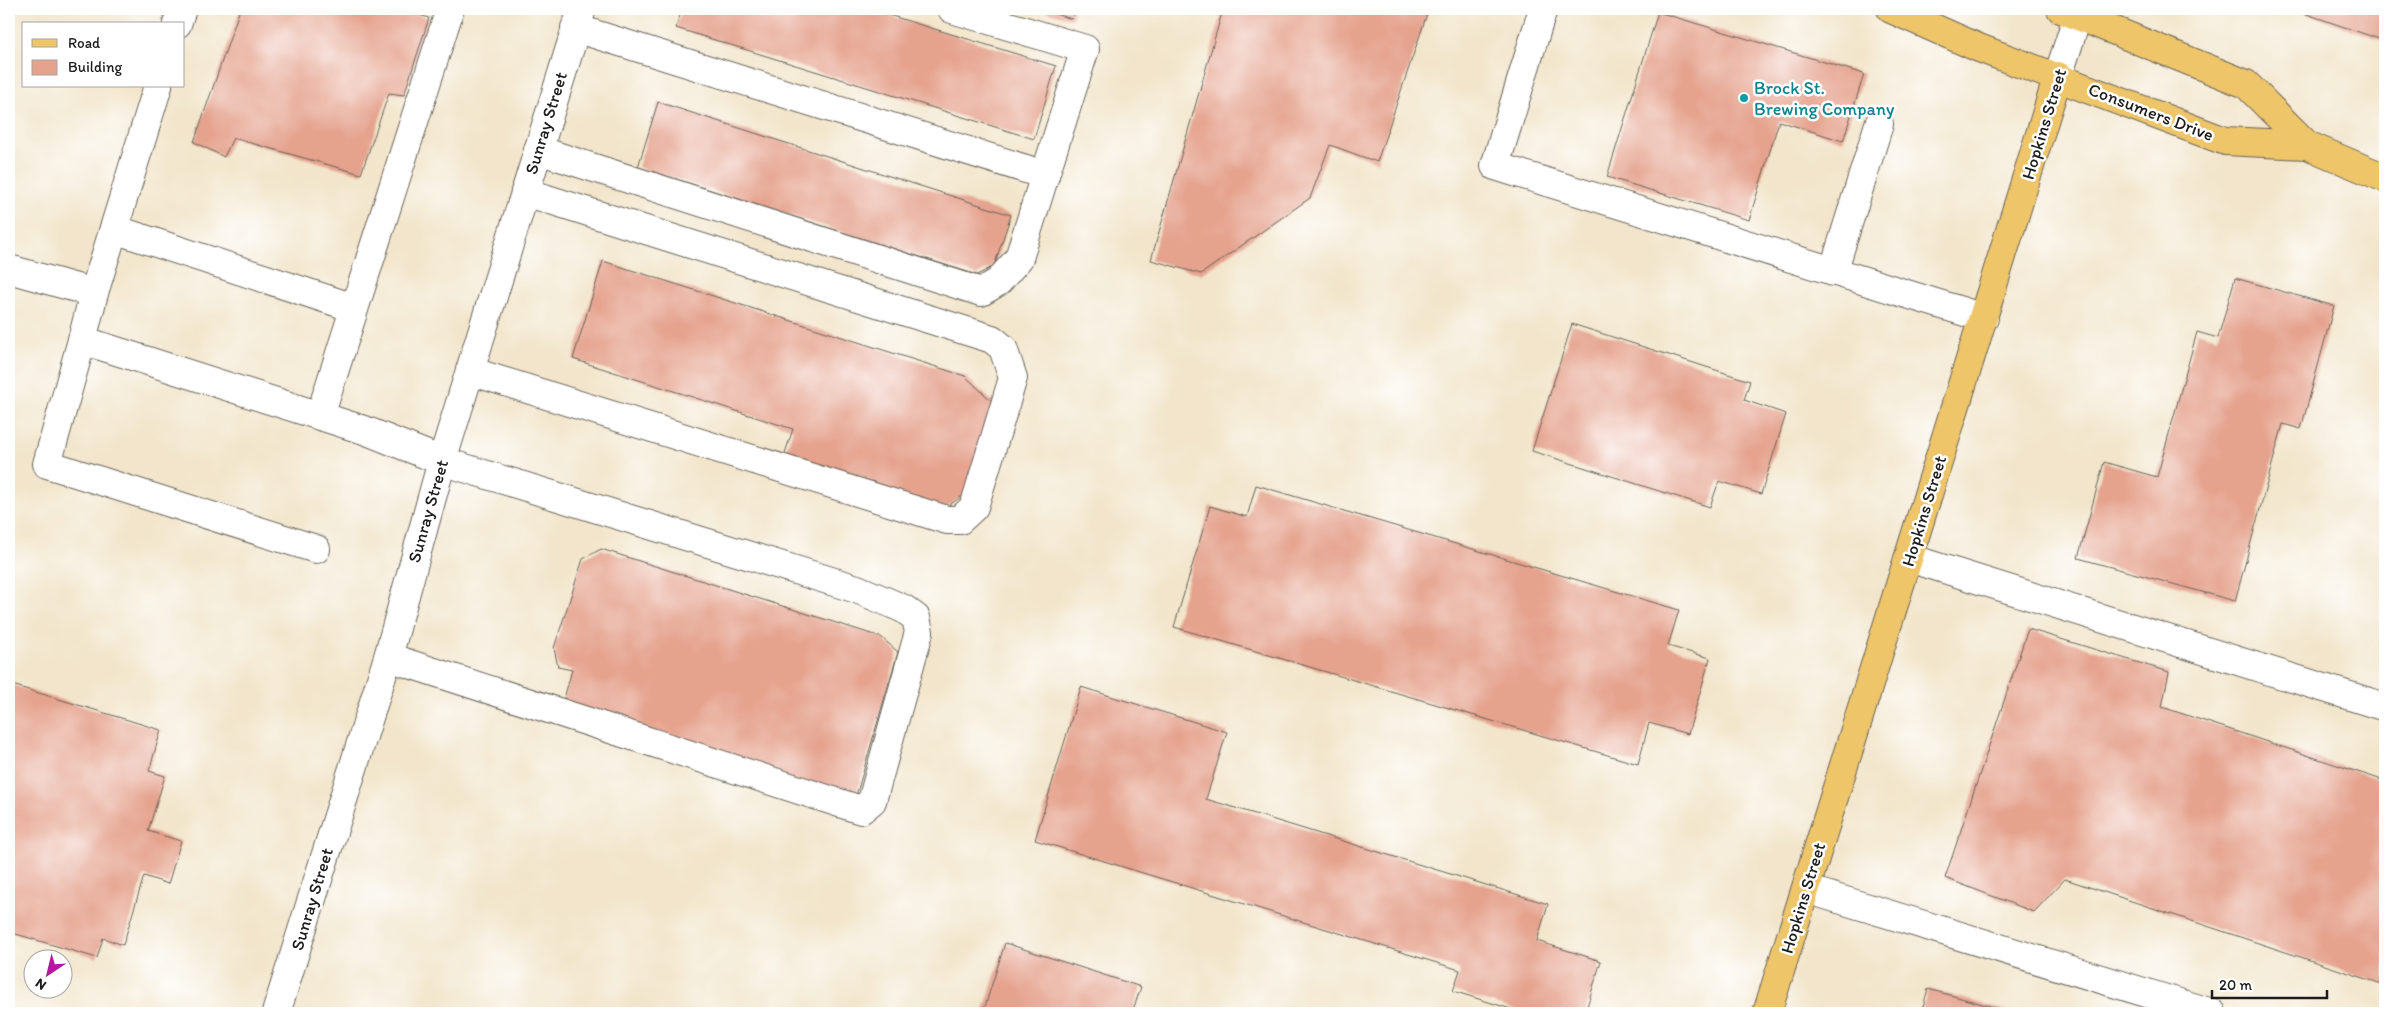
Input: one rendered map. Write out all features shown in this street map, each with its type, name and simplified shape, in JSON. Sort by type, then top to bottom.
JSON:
[{"type":"main road","name":"Consumers Drive","points":[[1890,9],[1979,48],[2058,76],[2225,141],[2307,144]]},
{"type":"main road","name":"Consumers Drive","points":[[2073,11],[2246,84],[2307,144],[2385,178]]},
{"type":"main road","name":"Hopkins Street","points":[[1767,1013],[2058,76]]},
{"type":"street","points":[[178,22],[182,9]]},
{"type":"street","points":[[320,416],[450,9]]},
{"type":"street","points":[[538,150],[980,292],[998,282],[1019,258],[1085,49],[952,9]]},
{"type":"street","points":[[1543,9],[1495,166],[1984,318]]},
{"type":"street","name":"Hopkins Street","points":[[2058,76],[2073,11]]},
{"type":"street","points":[[578,19],[1045,175]]},
{"type":"street","name":"Sunray Street","points":[[276,1013],[388,657],[442,462],[578,19]]},
{"type":"street","points":[[157,88],[94,293],[47,464],[316,549]]},
{"type":"street","points":[[1833,272],[1879,124]]},
{"type":"street","points":[[470,370],[947,520],[960,520],[974,506],[1013,378],[1003,348],[992,339],[525,192]]},
{"type":"street","points":[[114,229],[354,308]]},
{"type":"street","points":[[9,269],[94,293]]},
{"type":"street","points":[[82,340],[367,431],[442,462],[857,589],[904,609],[916,618],[919,632],[872,801],[861,810],[388,657]]},
{"type":"street","points":[[1909,558],[2385,707]]},
{"type":"street","points":[[1806,889],[2212,1013]]},
{"type":"building","points":[[240,9],[402,9],[429,18],[404,95],[389,93],[361,174],[233,138],[224,157],[194,142]]},
{"type":"building","points":[[682,9],[869,9],[1056,66],[1034,139],[676,28]]},
{"type":"building","points":[[1039,9],[1075,9],[1072,19]]},
{"type":"building","points":[[1223,9],[1411,9],[1427,14],[1377,162],[1330,145],[1310,198],[1201,274],[1151,260]]},
{"type":"building","points":[[2292,9],[2385,9],[2385,41]]},
{"type":"building","name":"Brock St. Brewing Company","points":[[1658,12],[1864,74],[1843,141],[1779,121],[1749,220],[1607,177]]},
{"type":"building","points":[[658,102],[1011,215],[994,266],[977,275],[638,167]]},
{"type":"building","points":[[603,261],[965,376],[995,404],[968,492],[939,512],[782,462],[793,429],[573,359]]},
{"type":"building","points":[[2235,278],[2334,306],[2301,429],[2283,424],[2235,601],[2078,558],[2104,462],[2157,477],[2197,332],[2218,338]]},
{"type":"building","points":[[1572,324],[1750,381],[1744,400],[1786,414],[1761,494],[1719,481],[1710,507],[1532,451]]},
{"type":"building","points":[[1256,485],[1679,610],[1668,646],[1710,658],[1688,734],[1649,723],[1638,764],[1174,627],[1210,506],[1247,517]]},
{"type":"building","points":[[601,549],[881,637],[898,652],[854,803],[561,709],[572,670],[558,667],[554,648],[583,559]]},
{"type":"building","points":[[2028,629],[2169,672],[2162,707],[2385,781],[2385,985],[2065,879],[2034,912],[1945,878]]},
{"type":"building","points":[[9,684],[161,730],[149,771],[165,776],[148,831],[181,841],[168,884],[144,876],[123,945],[103,938],[97,958],[9,932]]},
{"type":"building","points":[[1081,687],[1227,732],[1206,799],[1548,904],[1537,941],[1601,961],[1585,1013],[1524,1013],[1453,991],[1460,970],[1035,840]]},
{"type":"building","points":[[1005,943],[1141,987],[1132,1013],[983,1013]]},
{"type":"building","points":[[1928,989],[2015,1013],[1921,1013]]},
{"type":"place","name":"Brock St. Brewing Company","points":[[1744,98]]}]
